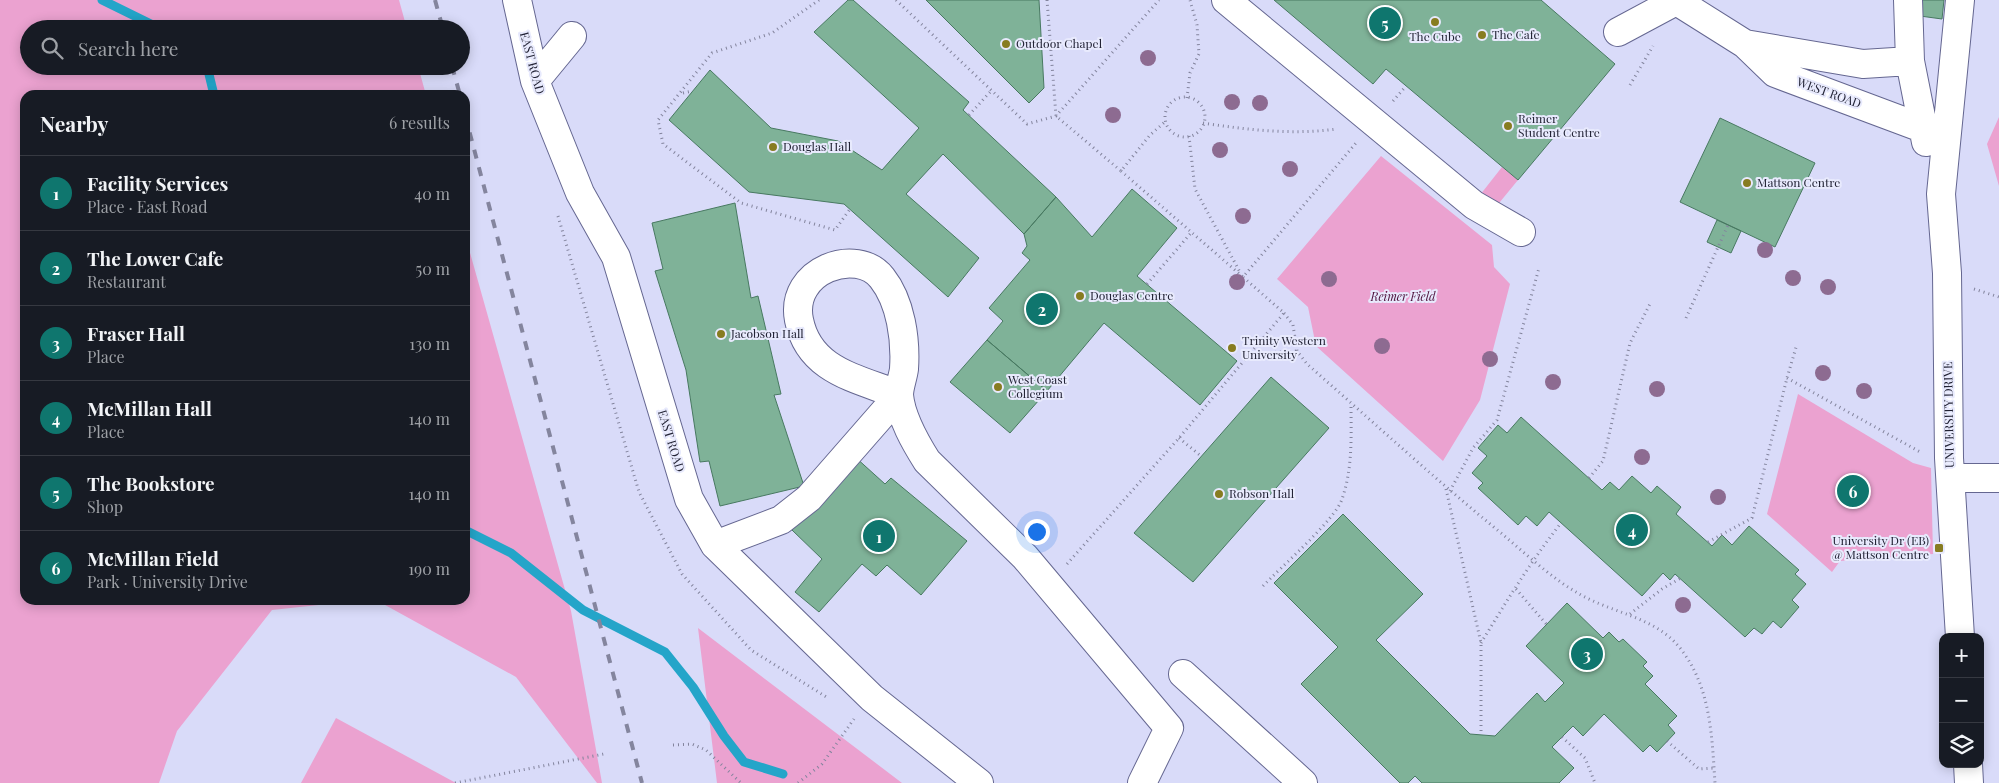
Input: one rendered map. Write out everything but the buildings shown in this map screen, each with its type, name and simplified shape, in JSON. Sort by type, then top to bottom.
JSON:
[{"type":"street","name":"EAST ROAD","points":[[516,0],[534,80],[580,193],[616,257],[689,499],[714,545],[872,698],[979,783]]},
{"type":"street","points":[[1226,0],[1474,205],[1521,232]]},
{"type":"street","points":[[1618,32],[1676,0]]},
{"type":"street","name":"WEST ROAD","points":[[1676,0],[1745,44],[1775,73],[1922,128]]},
{"type":"street","name":"UNIVERSITY DRIVE","points":[[1908,0],[1910,61],[1922,128],[1941,194]]},
{"type":"street","name":"UNIVERSITY DRIVE","points":[[1960,0],[1941,194],[1947,273],[1950,468],[1960,633]]},
{"type":"street","points":[[534,80],[572,36]]},
{"type":"street","name":"WEST ROAD","points":[[1745,44],[1864,64],[1910,61]]},
{"type":"street","points":[[899,395],[837,370],[814,356],[806,344],[798,317],[801,290],[817,273],[841,265],[856,265],[870,268],[882,277],[897,309],[902,331],[904,370],[899,395],[907,424],[927,461],[1025,557],[1169,728],[1142,783]]},
{"type":"street","points":[[714,545],[781,520],[802,504],[899,395]]},
{"type":"street","points":[[1950,468],[1999,478]]},
{"type":"street","points":[[1183,674],[1304,783]]},
{"type":"street","points":[[1968,768],[1969,783]]},
{"type":"path","points":[[819,0],[772,33],[712,53],[682,93],[658,120],[663,144],[741,203],[835,230],[850,209]]},
{"type":"path","points":[[896,0],[1028,124],[1056,116],[1159,0]]},
{"type":"path","points":[[1047,0],[1056,116],[1284,313],[1292,325],[1297,352],[1307,364],[1450,492],[1576,592],[1630,614],[1669,636],[1683,651],[1694,669],[1704,696],[1710,726],[1715,783]]},
{"type":"path","points":[[1187,98],[1190,73],[1199,54],[1197,25],[1190,0]]},
{"type":"path","points":[[1630,85],[1657,40]]},
{"type":"path","points":[[969,115],[991,91]]},
{"type":"path","points":[[682,93],[692,92]]},
{"type":"path","points":[[1181,97],[1193,98],[1202,106],[1204,112],[1204,123],[1196,134],[1189,136],[1183,137],[1171,132],[1166,121],[1164,115],[1169,103],[1181,97]]},
{"type":"path","points":[[1121,172],[1150,135],[1166,121]]},
{"type":"path","points":[[1204,123],[1258,132],[1313,132],[1374,122]]},
{"type":"path","points":[[1243,277],[1337,163],[1374,122]]},
{"type":"path","points":[[1189,136],[1194,189],[1243,277]]},
{"type":"path","points":[[1686,318],[1728,225]]},
{"type":"path","points":[[1147,284],[1191,233]]},
{"type":"path","points":[[1450,492],[1473,448],[1497,420],[1539,268]]},
{"type":"path","points":[[1589,478],[1603,461],[1630,343],[1651,302]]},
{"type":"path","points":[[1048,585],[1179,438],[1284,313]]},
{"type":"path","points":[[1708,542],[1752,518],[1787,378],[1798,344]]},
{"type":"path","points":[[1250,354],[1297,352]]},
{"type":"path","points":[[1787,378],[1950,468]]},
{"type":"path","points":[[1262,586],[1333,515],[1342,500],[1350,450],[1351,403]]},
{"type":"path","points":[[1179,438],[1201,456]]},
{"type":"path","points":[[1446,488],[1481,643],[1481,735]]},
{"type":"path","points":[[1481,643],[1533,559],[1561,524]]},
{"type":"path","points":[[1630,614],[1662,589],[1680,578]]},
{"type":"path","points":[[1516,589],[1547,624]]},
{"type":"path","points":[[798,783],[822,764],[872,698]]},
{"type":"path","points":[[1562,738],[1585,758],[1595,783]]},
{"type":"path","points":[[1667,741],[1699,769],[1714,768]]},
{"type":"path","points":[[673,745],[692,744],[706,750],[741,783]]},
{"type":"path","points":[[454,783],[604,754]]},
{"type":"green space","points":[[0,0],[399,0],[405,20],[20,20],[20,75],[420,75],[425,90],[20,90],[20,605],[318,605],[272,610],[177,731],[159,783],[0,783]]},
{"type":"green space","points":[[1999,117],[1999,186],[1987,144]]},
{"type":"green space","name":"Reimer Field","points":[[1381,156],[1492,245],[1494,267],[1510,284],[1480,400],[1443,461],[1316,346],[1308,307],[1277,279]]},
{"type":"green space","points":[[1502,167],[1518,180],[1495,208],[1480,195]]},
{"type":"green space","points":[[470,253],[571,611],[602,783],[597,783],[516,677],[385,605],[470,605]]},
{"type":"green space","points":[[1798,394],[1913,463],[1931,468],[1933,554],[1840,561],[1832,572],[1767,514]]},
{"type":"green space","points":[[698,628],[902,783],[717,783]]},
{"type":"green space","points":[[336,718],[456,783],[301,783]]},
{"type":"waterway","points":[[102,0],[143,20]]},
{"type":"waterway","points":[[209,75],[213,90]]},
{"type":"waterway","points":[[470,532],[511,553],[583,610],[665,652],[693,687],[724,736],[744,762],[783,774]]},
{"type":"railway","points":[[435,0],[441,20]]},
{"type":"railway","points":[[454,75],[459,90]]},
{"type":"railway","points":[[470,134],[642,783]]},
{"type":"place","name":"The Cube","points":[[1435,22]]},
{"type":"place","name":"The Bookstore","points":[[1385,23]]},
{"type":"place","name":"The Cafe","points":[[1482,35]]},
{"type":"place","name":"Outdoor Chapel","points":[[1006,44]]},
{"type":"place","name":"Reimer Student Centre","points":[[1508,126]]},
{"type":"place","name":"Douglas Hall","points":[[773,147]]},
{"type":"place","name":"Mattson Centre","points":[[1747,183]]},
{"type":"place","name":"Douglas Centre","points":[[1080,296]]},
{"type":"place","name":"The Lower Cafe","points":[[1042,309]]},
{"type":"place","name":"Jacobson Hall","points":[[721,334]]},
{"type":"place","name":"Trinity Western University","points":[[1232,348]]},
{"type":"place","name":"West Coast Collegium","points":[[998,387]]},
{"type":"place","name":"McMillan Field","points":[[1853,491]]},
{"type":"place","name":"Robson Hall","points":[[1219,494]]},
{"type":"place","name":"McMillan Hall","points":[[1632,530]]},
{"type":"place","name":"Facility Services","points":[[879,536]]},
{"type":"place","name":"University Dr (EB) @ Mattson Centre","points":[[1939,548]]},
{"type":"place","name":"Fraser Hall","points":[[1587,654]]}]
